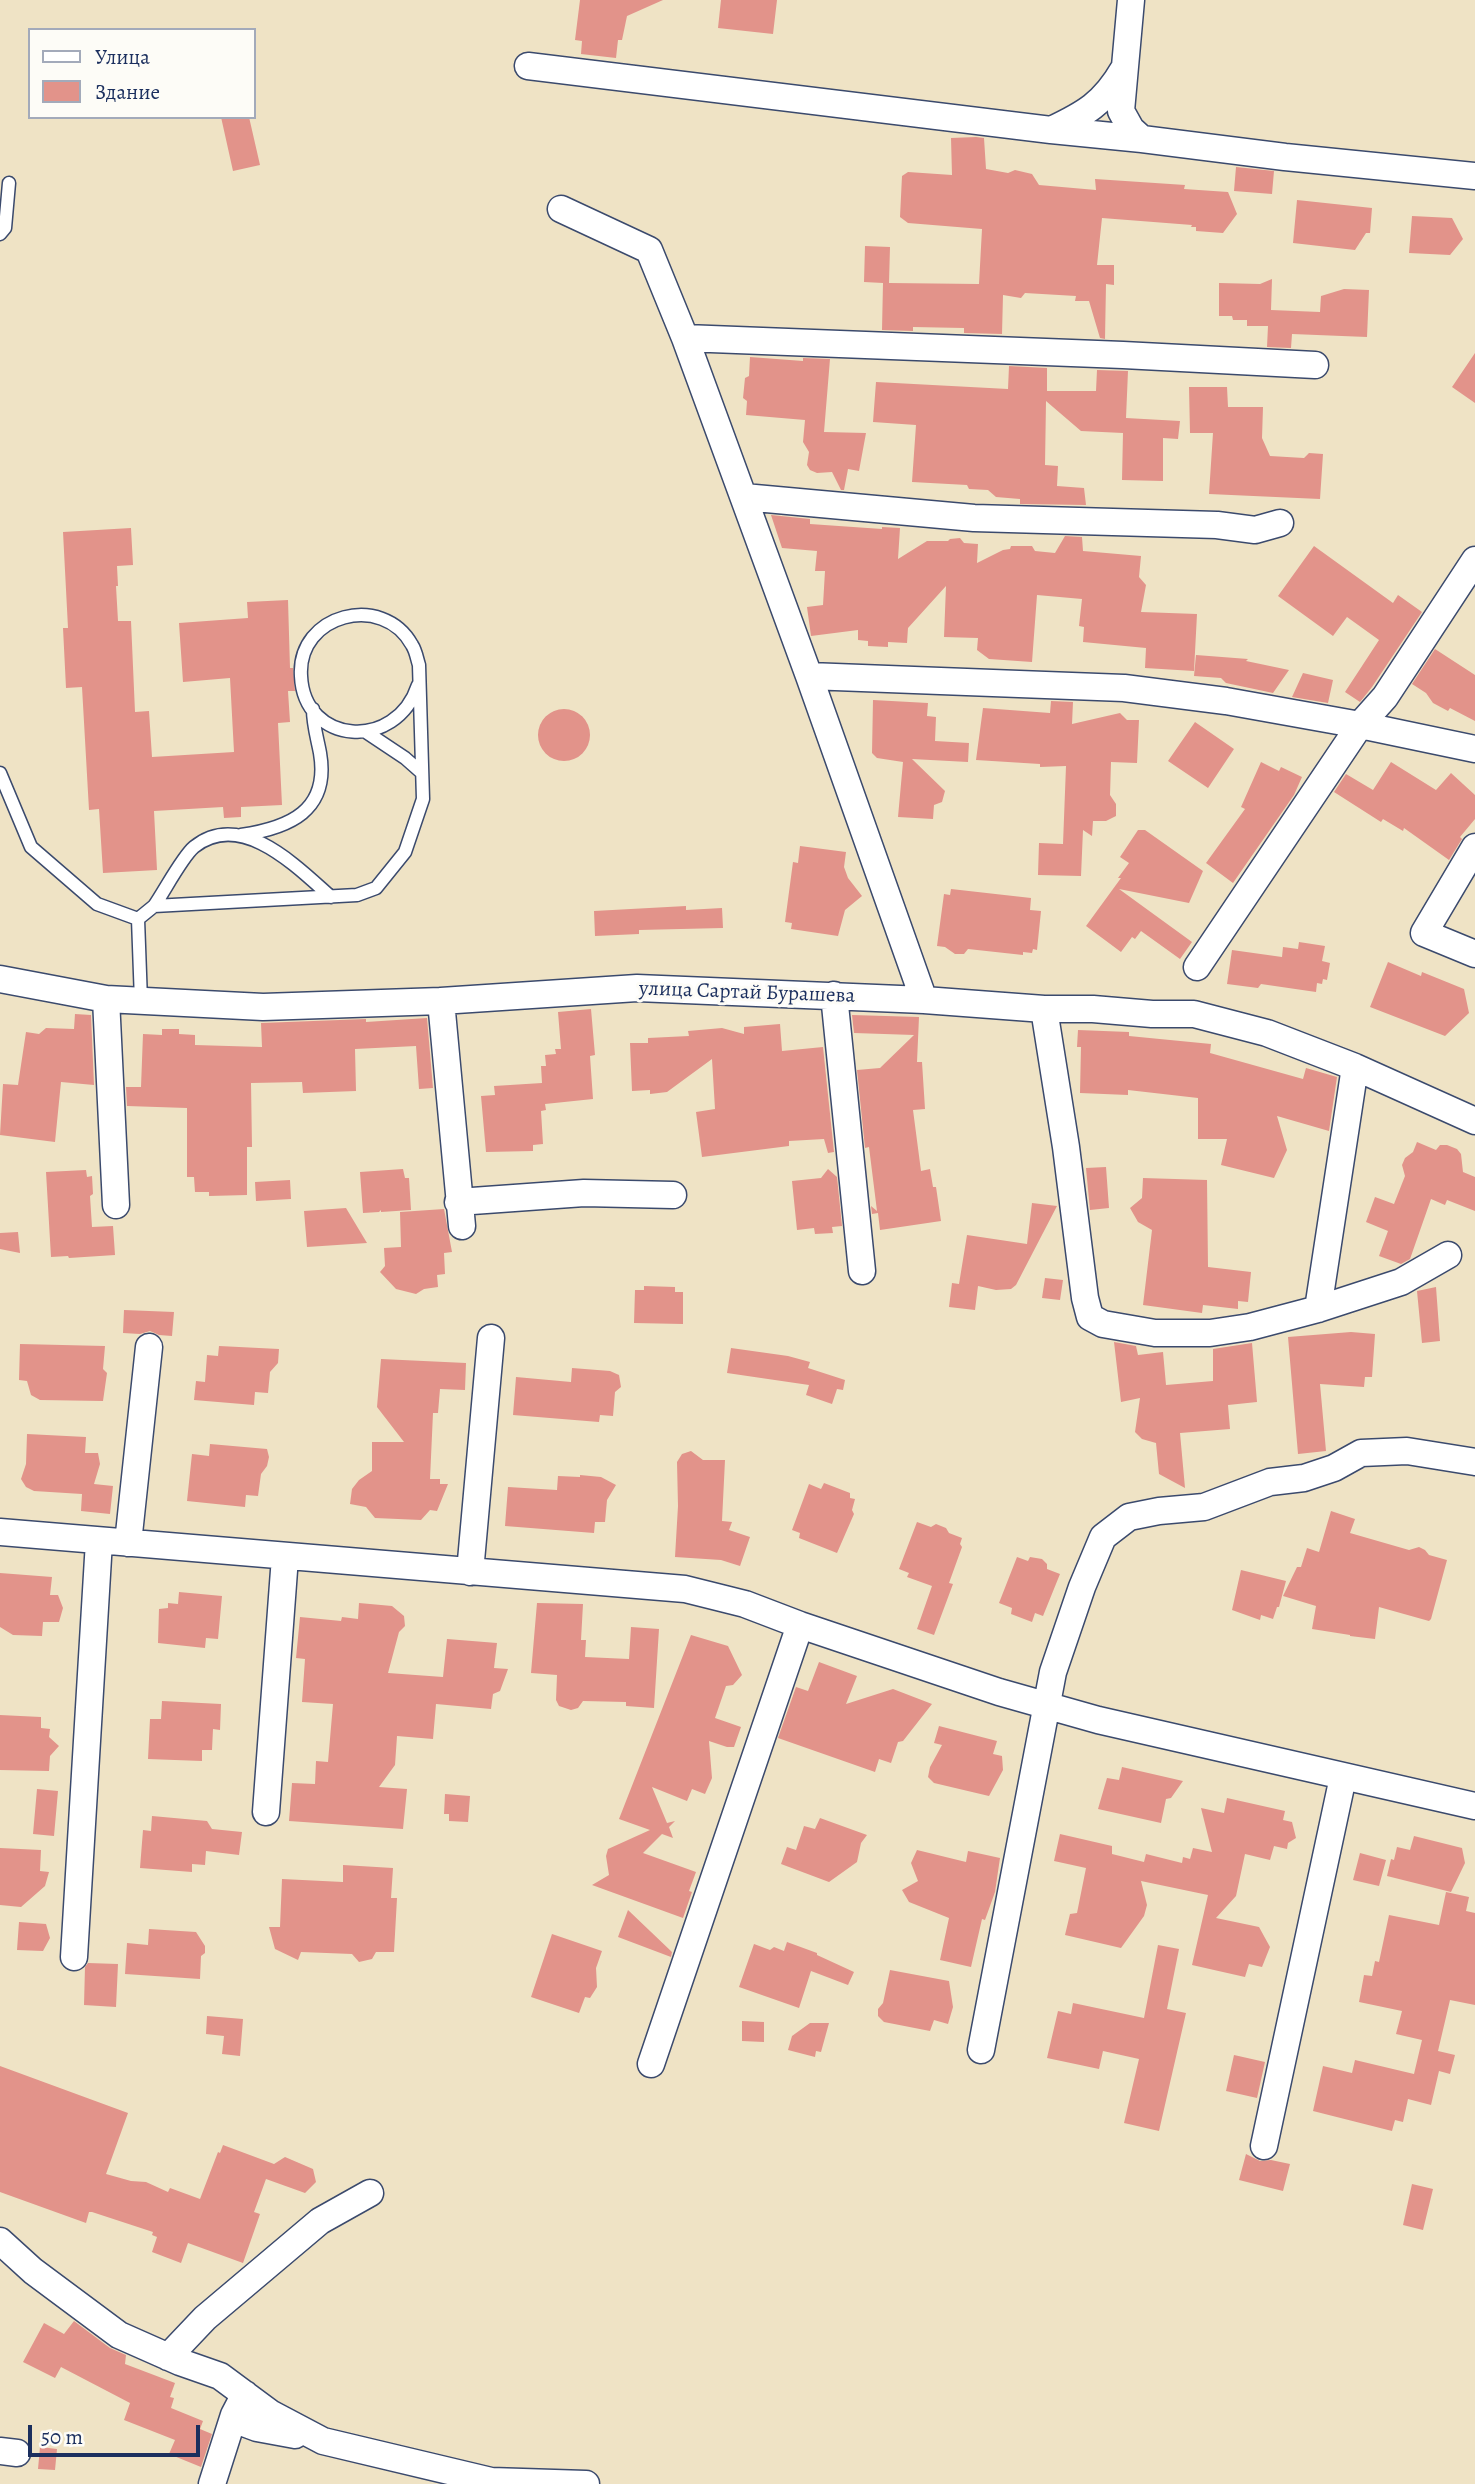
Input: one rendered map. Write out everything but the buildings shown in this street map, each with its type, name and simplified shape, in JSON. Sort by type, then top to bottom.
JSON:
[{"type":"street","points":[[1131,0],[1121,111],[1131,129],[1142,139]]},
{"type":"street","points":[[528,66],[1051,130],[1475,176]]},
{"type":"street","points":[[1051,130],[1099,102],[1111,91],[1124,68]]},
{"type":"street","points":[[561,209],[649,250],[744,497],[924,1000]]},
{"type":"street","points":[[685,338],[1315,365]]},
{"type":"street","points":[[744,497],[974,518],[1217,525],[1255,530],[1280,523]]},
{"type":"street","points":[[1197,967],[1360,725],[1385,697],[1475,560]]},
{"type":"street","points":[[809,676],[1124,688],[1226,701],[1475,749]]},
{"type":"street","points":[[1475,847],[1424,933],[1475,954]]},
{"type":"street","name":"улица Сартай Бурашева","points":[[0,979],[106,999],[263,1007],[441,1001],[637,988],[835,995],[1044,1009],[1194,1014],[1267,1033],[1355,1067],[1475,1121]]},
{"type":"street","points":[[835,995],[862,1271]]},
{"type":"street","points":[[106,999],[116,1205]]},
{"type":"street","points":[[441,1001],[460,1214],[584,1193],[673,1195]]},
{"type":"street","points":[[1044,1009],[1066,1147],[1085,1298],[1090,1317],[1103,1324],[1155,1333],[1210,1333],[1250,1327],[1318,1309],[1401,1282],[1448,1255]]},
{"type":"street","points":[[1318,1309],[1355,1067]]},
{"type":"street","points":[[470,1572],[491,1338]]},
{"type":"street","points":[[128,1543],[149,1347]]},
{"type":"street","points":[[981,2050],[1053,1672],[1082,1587],[1103,1537],[1129,1517],[1204,1507],[1270,1482],[1304,1478],[1334,1468],[1360,1452],[1407,1451],[1475,1462]]},
{"type":"street","points":[[0,1532],[685,1589],[745,1604],[800,1625],[1048,1707],[1475,1806]]},
{"type":"street","points":[[74,1957],[99,1541]]},
{"type":"street","points":[[266,1812],[285,1557]]},
{"type":"street","points":[[651,2064],[800,1625]]},
{"type":"street","points":[[1264,2146],[1343,1777]]},
{"type":"street","points":[[168,2357],[205,2318],[320,2221],[370,2193]]},
{"type":"street","points":[[0,2241],[33,2271],[119,2335],[220,2376],[270,2413],[321,2440]]},
{"type":"street","points":[[212,2484],[233,2419],[245,2394]]},
{"type":"street","points":[[233,2419],[257,2428],[321,2440],[491,2481],[586,2484]]},
{"type":"lane","points":[[0,234],[5,228],[9,183]]},
{"type":"lane","points":[[154,906],[357,895],[376,888],[405,852],[424,799],[419,665],[413,646],[401,629],[384,618],[365,613],[345,615],[326,624],[312,638],[303,656],[301,676],[305,696],[313,709],[323,720],[350,732],[380,729],[394,722],[413,700],[418,685]]},
{"type":"lane","points":[[138,919],[154,906],[193,848],[213,836],[256,833],[305,813],[314,802],[320,783],[320,754],[313,730],[313,709]]},
{"type":"lane","points":[[366,732],[422,773]]},
{"type":"lane","points":[[0,773],[31,847],[97,904],[138,919]]},
{"type":"lane","points":[[240,835],[264,845],[297,867],[331,897]]},
{"type":"lane","points":[[138,919],[141,1001]]}]
